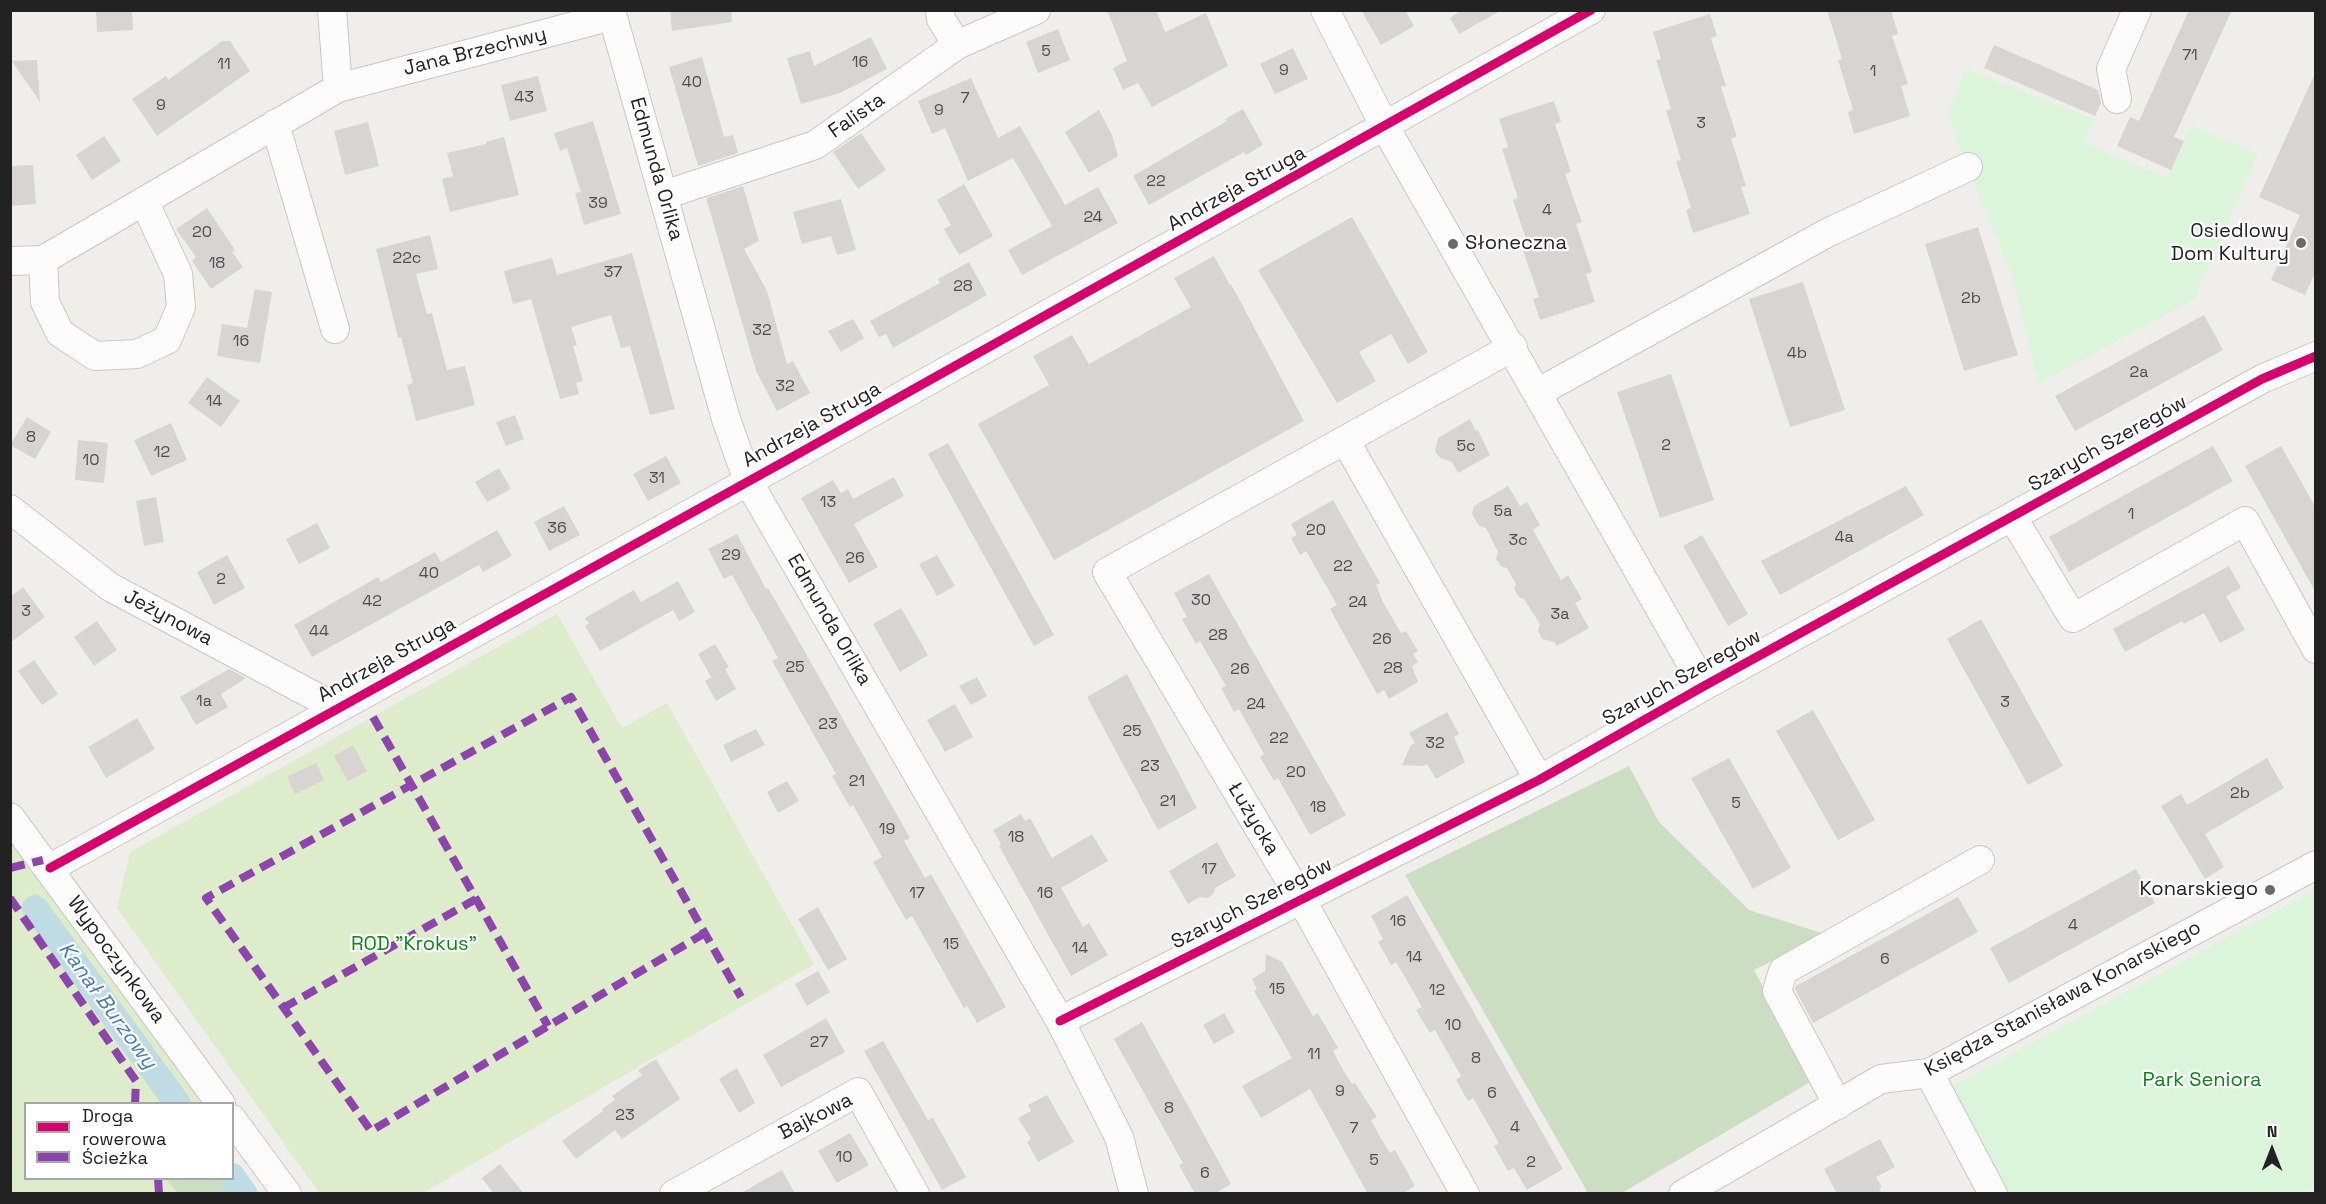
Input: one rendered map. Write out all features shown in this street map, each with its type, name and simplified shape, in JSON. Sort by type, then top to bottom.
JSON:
[{"type":"street","points":[[332,10],[338,88]]},
{"type":"street","points":[[940,10],[941,19],[957,45]]},
{"type":"street","name":"Falista","points":[[664,195],[816,145],[957,45],[1036,10]]},
{"type":"street","points":[[1325,10],[1385,127],[1513,347],[1704,686]]},
{"type":"street","name":"Andrzeja Struga","points":[[50,868],[1385,127],[1591,10]]},
{"type":"street","points":[[2116,99],[2110,69],[2137,10]]},
{"type":"street","name":"Jana Brzechwy","points":[[10,261],[43,260],[338,88],[611,13]]},
{"type":"street","name":"Edmunda Orlika","points":[[611,13],[726,419],[748,481],[1060,1021],[1119,1137],[1134,1194]]},
{"type":"street","points":[[275,124],[335,329]]},
{"type":"street","points":[[1537,393],[1827,233],[1968,167]]},
{"type":"street","points":[[43,260],[45,302],[60,333],[95,356],[137,354],[167,340],[181,308],[178,274],[144,201]]},
{"type":"street","points":[[1513,347],[1345,441],[1539,780]]},
{"type":"street","name":"Szarych Szeregów","points":[[1060,1021],[1539,780],[1704,686],[2262,379],[2316,356]]},
{"type":"street","name":"Łużycka","points":[[1345,441],[1107,572],[1301,899],[1465,1194]]},
{"type":"street","name":"Jeżynowa","points":[[10,509],[110,587],[337,708]]},
{"type":"street","points":[[2013,518],[2073,618],[2246,521],[2316,649]]},
{"type":"street","name":"Wypoczynkowa","points":[[10,817],[50,868],[220,1102]]},
{"type":"street","points":[[1838,1105],[1778,991],[1783,971],[1980,860]]},
{"type":"street","name":"Księdza Stanisława Konarskiego","points":[[1683,1194],[1881,1079],[1929,1073],[2316,865]]},
{"type":"street","points":[[1929,1073],[1993,1194]]},
{"type":"street","name":"Bajkowa","points":[[674,1194],[858,1092],[915,1194]]},
{"type":"street","points":[[234,1122],[287,1194]]},
{"type":"green space","points":[[1966,69],[2093,119],[2084,143],[2167,178],[2192,126],[2258,154],[2194,299],[2038,384],[2013,278],[1956,140],[1948,112]]},
{"type":"green space","name":"ROD \"Krokus\"","points":[[557,614],[622,728],[667,703],[814,964],[423,1193],[319,1193],[117,908],[130,852]]},
{"type":"green space","points":[[1629,766],[1659,822],[1749,910],[1825,934],[1754,970],[1812,1081],[1622,1193],[1588,1193],[1405,875]]},
{"type":"green space","points":[[10,834],[203,1102],[24,1102],[24,1180],[167,1180],[177,1193],[11,1193]]},
{"type":"green space","name":"Park Seniora","points":[[2315,890],[2316,1186],[2301,1193],[2009,1193],[1947,1089]]},
{"type":"green space","points":[[234,1172],[250,1193],[177,1193],[167,1180],[234,1180]]},
{"type":"building","points":[[96,10],[132,10],[133,30],[97,32]]},
{"type":"building","points":[[670,10],[731,10],[732,22],[672,31]]},
{"type":"building","points":[[1107,10],[1156,10],[1165,32],[1206,13],[1228,66],[1152,107],[1138,83],[1123,90],[1113,68],[1127,61]]},
{"type":"building","points":[[1361,10],[1405,10],[1414,26],[1381,45]]},
{"type":"building","points":[[1462,10],[1502,10],[1459,34],[1450,18]]},
{"type":"building","points":[[1827,10],[1891,10],[1898,34],[1892,36],[1908,84],[1901,86],[1910,116],[1854,134],[1848,112],[1853,110],[1838,60],[1842,59]]},
{"type":"building","points":[[2189,10],[2232,10],[2174,137],[2184,141],[2171,170],[2117,146],[2130,117],[2139,121]]},
{"type":"building","points":[[1710,14],[1717,36],[1711,38],[1726,86],[1721,87],[1737,137],[1731,138],[1746,186],[1741,187],[1750,214],[1693,233],[1686,210],[1691,208],[1676,161],[1681,160],[1666,110],[1671,109],[1656,60],[1661,59],[1653,32]]},
{"type":"building","points":[[1058,29],[1070,60],[1038,73],[1026,42]]},
{"type":"building","points":[[871,37],[887,69],[840,93],[801,104],[787,58],[810,51],[814,66]]},
{"type":"building","points":[[222,41],[230,41],[250,71],[157,136],[132,99],[166,76],[168,80]]},
{"type":"building","points":[[1994,45],[2098,90],[2101,103],[2095,116],[1984,68]]},
{"type":"building","points":[[1293,48],[1308,79],[1275,94],[1260,64]]},
{"type":"building","points":[[702,57],[724,137],[733,135],[738,153],[698,166],[669,67]]},
{"type":"building","points":[[37,60],[40,102],[12,61]]},
{"type":"building","name":"Osiedlowy Dom Kultury","points":[[2316,71],[2316,271],[2305,295],[2271,280],[2300,215],[2259,197]]},
{"type":"building","points":[[538,76],[547,111],[510,121],[501,85]]},
{"type":"building","points":[[971,78],[998,138],[1020,126],[1065,205],[1098,187],[1118,223],[1022,275],[1008,250],[1052,226],[1013,158],[968,181],[945,128],[932,134],[918,101]]},
{"type":"building","points":[[1554,101],[1561,122],[1555,124],[1571,172],[1565,174],[1582,222],[1576,224],[1592,272],[1586,274],[1595,302],[1540,320],[1533,299],[1539,297],[1523,250],[1529,248],[1513,200],[1518,198],[1502,149],[1508,147],[1499,119]]},
{"type":"building","points":[[1243,109],[1263,145],[1246,155],[1244,152],[1149,205],[1133,176],[1227,121],[1225,119]]},
{"type":"building","points":[[1099,110],[1112,135],[1118,156],[1089,173],[1065,132]]},
{"type":"building","points":[[593,121],[621,214],[584,225],[575,193],[581,192],[567,148],[560,151],[554,133]]},
{"type":"building","points":[[368,122],[379,166],[345,175],[334,131]]},
{"type":"building","points":[[861,133],[886,170],[858,189],[833,152]]},
{"type":"building","points":[[104,136],[121,161],[92,180],[76,155]]},
{"type":"building","points":[[504,137],[519,195],[450,212],[442,179],[453,176],[447,153],[486,144],[486,142]]},
{"type":"building","points":[[33,165],[36,204],[10,206],[10,166]]},
{"type":"building","points":[[964,184],[993,236],[959,255],[944,229],[951,225],[937,200]]},
{"type":"building","points":[[743,186],[759,241],[744,249],[767,291],[787,364],[793,361],[810,393],[777,411],[756,371],[707,201],[707,198]]},
{"type":"building","points":[[841,199],[856,250],[837,255],[831,236],[802,244],[793,212]]},
{"type":"building","points":[[207,208],[235,250],[232,252],[243,267],[211,289],[192,261],[196,257],[176,229]]},
{"type":"building","points":[[1352,217],[1428,352],[1408,364],[1391,334],[1359,352],[1376,381],[1337,403],[1258,270]]},
{"type":"building","points":[[1978,227],[2018,355],[1964,371],[1925,244]]},
{"type":"building","points":[[430,235],[438,269],[416,274],[427,314],[432,313],[447,370],[465,366],[475,405],[416,421],[407,385],[413,383],[401,337],[398,338],[376,249]]},
{"type":"building","points":[[632,253],[675,409],[650,415],[630,346],[621,348],[611,315],[571,327],[577,345],[573,346],[583,381],[576,383],[579,394],[560,399],[531,299],[513,304],[504,271],[552,258],[557,275]]},
{"type":"building","points":[[1214,256],[1304,421],[1054,560],[978,424],[1049,385],[1033,356],[1072,335],[1089,364],[1191,307],[1174,278]]},
{"type":"building","points":[[969,262],[987,295],[893,348],[886,334],[879,337],[870,321],[940,283],[938,279]]},
{"type":"building","points":[[1803,282],[1845,410],[1790,427],[1749,299]]},
{"type":"building","points":[[255,289],[272,292],[260,363],[217,356],[222,324],[247,328]]},
{"type":"building","points":[[2204,315],[2223,350],[2075,431],[2055,396]]},
{"type":"building","points":[[853,319],[864,338],[841,352],[828,331]]},
{"type":"building","points":[[1671,374],[1714,500],[1660,518],[1617,392]]},
{"type":"building","points":[[207,377],[240,401],[221,427],[188,403]]},
{"type":"building","points":[[515,415],[524,439],[506,446],[496,422]]},
{"type":"building","points":[[27,417],[51,432],[35,459],[10,445]]},
{"type":"building","points":[[1470,419],[1490,455],[1458,473],[1452,462],[1440,458],[1435,451],[1438,438]]},
{"type":"building","points":[[171,423],[187,460],[151,476],[134,440]]},
{"type":"building","points":[[78,440],[108,443],[104,483],[75,480]]},
{"type":"building","points":[[948,443],[1054,635],[1034,646],[928,454]]},
{"type":"building","points":[[2213,446],[2233,481],[2069,572],[2049,537]]},
{"type":"building","points":[[2281,446],[2316,508],[2316,593],[2245,466]]},
{"type":"building","points":[[666,456],[681,483],[648,501],[633,474]]},
{"type":"building","points":[[499,468],[511,489],[487,502],[475,482]]},
{"type":"building","points":[[894,477],[904,496],[854,524],[878,567],[849,583],[801,498],[833,480],[841,493],[848,489],[853,499]]},
{"type":"building","points":[[1508,486],[1520,506],[1527,502],[1540,525],[1533,530],[1561,580],[1568,575],[1582,599],[1575,603],[1589,628],[1557,646],[1554,642],[1542,639],[1538,631],[1540,624],[1524,599],[1519,597],[1514,589],[1516,584],[1507,568],[1502,567],[1496,559],[1498,552],[1486,528],[1479,526],[1472,514],[1474,506]]},
{"type":"building","points":[[1906,486],[1924,515],[1780,595],[1761,561]]},
{"type":"building","points":[[156,497],[164,542],[144,546],[136,501]]},
{"type":"building","points":[[1333,500],[1380,583],[1376,585],[1383,602],[1401,633],[1406,631],[1418,651],[1413,654],[1418,662],[1412,666],[1418,682],[1389,699],[1384,690],[1377,694],[1330,609],[1337,605],[1306,551],[1300,555],[1291,538],[1297,535],[1291,524]]},
{"type":"building","points":[[564,506],[580,535],[549,551],[534,522]]},
{"type":"building","points":[[317,523],[330,548],[299,564],[286,539]]},
{"type":"building","points":[[497,530],[512,556],[483,572],[479,565],[312,657],[294,625],[378,577],[381,582],[435,552],[441,562]]},
{"type":"building","points":[[737,534],[766,589],[768,588],[801,645],[910,838],[904,841],[925,878],[931,874],[1006,1007],[977,1023],[967,1006],[964,1008],[912,916],[906,920],[873,862],[882,857],[853,805],[850,807],[832,776],[836,774],[772,661],[778,658],[732,575],[724,579],[708,549]]},
{"type":"building","points":[[1702,535],[1748,614],[1728,626],[1683,546]]},
{"type":"building","points":[[227,555],[245,588],[214,605],[197,572]]},
{"type":"building","points":[[937,555],[955,586],[937,596],[919,564]]},
{"type":"building","points":[[2229,566],[2241,588],[2226,596],[2245,630],[2220,643],[2204,613],[2184,624],[2182,621],[2125,652],[2113,629]]},
{"type":"building","points":[[1209,574],[1346,815],[1310,835],[1278,778],[1274,781],[1260,757],[1264,754],[1239,709],[1234,712],[1221,688],[1226,686],[1200,641],[1196,644],[1182,619],[1187,617],[1174,593]]},
{"type":"building","points":[[678,581],[695,612],[679,621],[673,610],[600,651],[585,626],[589,624],[585,618],[634,590],[641,602]]},
{"type":"building","points":[[23,587],[45,617],[10,643],[10,597]]},
{"type":"building","points":[[901,608],[928,655],[900,672],[873,624]]},
{"type":"building","points":[[1981,619],[2063,766],[2028,785],[1947,639]]},
{"type":"building","points":[[97,621],[117,650],[94,666],[74,637]]},
{"type":"building","points":[[715,644],[729,667],[725,669],[736,689],[716,701],[705,681],[720,672],[711,677],[698,654]]},
{"type":"building","points":[[34,660],[58,694],[42,705],[18,671]]},
{"type":"building","points":[[229,669],[246,678],[221,694],[228,707],[196,725],[180,697]]},
{"type":"building","points":[[1127,674],[1197,808],[1158,830],[1087,697]]},
{"type":"building","points":[[977,677],[987,696],[971,705],[959,686]]},
{"type":"building","points":[[955,704],[973,737],[945,752],[927,720]]},
{"type":"building","points":[[1813,710],[1875,820],[1838,840],[1776,731]]},
{"type":"building","points":[[1447,712],[1459,734],[1454,737],[1465,762],[1436,779],[1427,764],[1423,766],[1402,765],[1411,745],[1415,743],[1409,733]]},
{"type":"building","points":[[137,718],[155,749],[106,778],[88,747]]},
{"type":"building","points":[[756,729],[765,745],[731,762],[723,745]]},
{"type":"building","points":[[353,745],[367,771],[348,781],[334,756]]},
{"type":"building","points":[[1729,758],[1791,868],[1753,889],[1691,778]]},
{"type":"building","points":[[2267,758],[2284,788],[2205,834],[2224,867],[2205,879],[2161,806],[2181,794],[2187,805]]},
{"type":"building","points":[[316,763],[324,780],[295,794],[287,777]]},
{"type":"building","points":[[787,781],[799,801],[778,813],[767,792]]},
{"type":"building","points":[[1021,814],[1025,821],[1030,818],[1052,858],[1092,834],[1108,861],[1061,888],[1083,927],[1089,923],[1108,955],[1071,976],[999,846],[1001,844],[993,830]]},
{"type":"building","points":[[1217,842],[1236,876],[1215,888],[1214,893],[1208,898],[1200,897],[1188,904],[1169,871]]},
{"type":"building","points":[[2136,869],[2155,903],[2009,983],[1990,948]]},
{"type":"building","points":[[1407,895],[1563,1169],[1527,1190],[1514,1168],[1508,1171],[1494,1146],[1499,1143],[1473,1098],[1468,1101],[1456,1080],[1461,1076],[1435,1030],[1430,1033],[1416,1010],[1422,1007],[1409,984],[1396,962],[1391,965],[1378,942],[1383,939],[1371,916]]},
{"type":"building","points":[[1958,897],[1978,932],[1813,1023],[1795,989],[1796,986]]},
{"type":"building","points":[[818,907],[847,959],[828,970],[798,919]]},
{"type":"building","points":[[1266,954],[1282,962],[1313,1016],[1318,1013],[1338,1048],[1333,1051],[1342,1068],[1352,1084],[1355,1083],[1377,1117],[1371,1120],[1380,1137],[1390,1153],[1395,1150],[1415,1186],[1402,1194],[1368,1194],[1310,1089],[1261,1118],[1242,1086],[1292,1058],[1254,991],[1257,989],[1252,979],[1265,971]]},
{"type":"building","points":[[818,971],[830,992],[807,1006],[795,984]]},
{"type":"building","points":[[1224,1013],[1235,1032],[1214,1044],[1203,1025]]},
{"type":"building","points":[[826,1018],[845,1052],[781,1087],[763,1055]]},
{"type":"building","points":[[1142,1022],[1231,1184],[1214,1194],[1195,1194],[1179,1165],[1183,1163],[1114,1039]]},
{"type":"building","points":[[883,1041],[928,1120],[933,1118],[966,1177],[942,1190],[864,1051]]},
{"type":"building","points":[[656,1059],[680,1099],[622,1139],[615,1130],[576,1159],[562,1141],[603,1111],[602,1109],[615,1100],[612,1096],[642,1075],[638,1070]]},
{"type":"building","points":[[737,1068],[755,1103],[739,1113],[719,1079]]},
{"type":"building","points":[[1047,1095],[1074,1142],[1038,1162],[1027,1142],[1031,1139],[1018,1118],[1031,1111],[1028,1105]]},
{"type":"building","points":[[850,1133],[869,1165],[837,1183],[818,1151]]},
{"type":"building","points":[[1880,1139],[1895,1167],[1876,1177],[1882,1187],[1879,1188],[1882,1194],[1837,1194],[1824,1169]]},
{"type":"building","points":[[500,1164],[524,1194],[494,1194],[482,1178]]},
{"type":"building","points":[[782,1170],[795,1194],[739,1194]]},
{"type":"waterway","name":"Kanał Burzowy","points":[[35,908],[177,1102]]},
{"type":"waterway","name":"Kanał Burzowy","points":[[234,1179],[245,1194]]},
{"type":"marked path","points":[[705,933],[371,1131],[206,898],[571,697],[741,997]]},
{"type":"marked path","points":[[373,717],[548,1026]]},
{"type":"marked path","points":[[10,868],[43,860]]},
{"type":"marked path","points":[[10,898],[136,1081],[135,1102]]},
{"type":"marked path","points":[[283,1008],[476,899]]},
{"type":"marked path","points":[[158,1180],[159,1194]]},
{"type":"cycle path","points":[[50,868],[787,460],[1591,10]]},
{"type":"cycle path","points":[[1060,1021],[1539,780],[1704,686],[2262,379],[2316,356]]},
{"type":"place","name":"Osiedlowy Dom Kultury","points":[[2301,243]]},
{"type":"place","name":"Słoneczna","points":[[1453,244]]},
{"type":"place","name":"Konarskiego","points":[[2270,890]]}]
